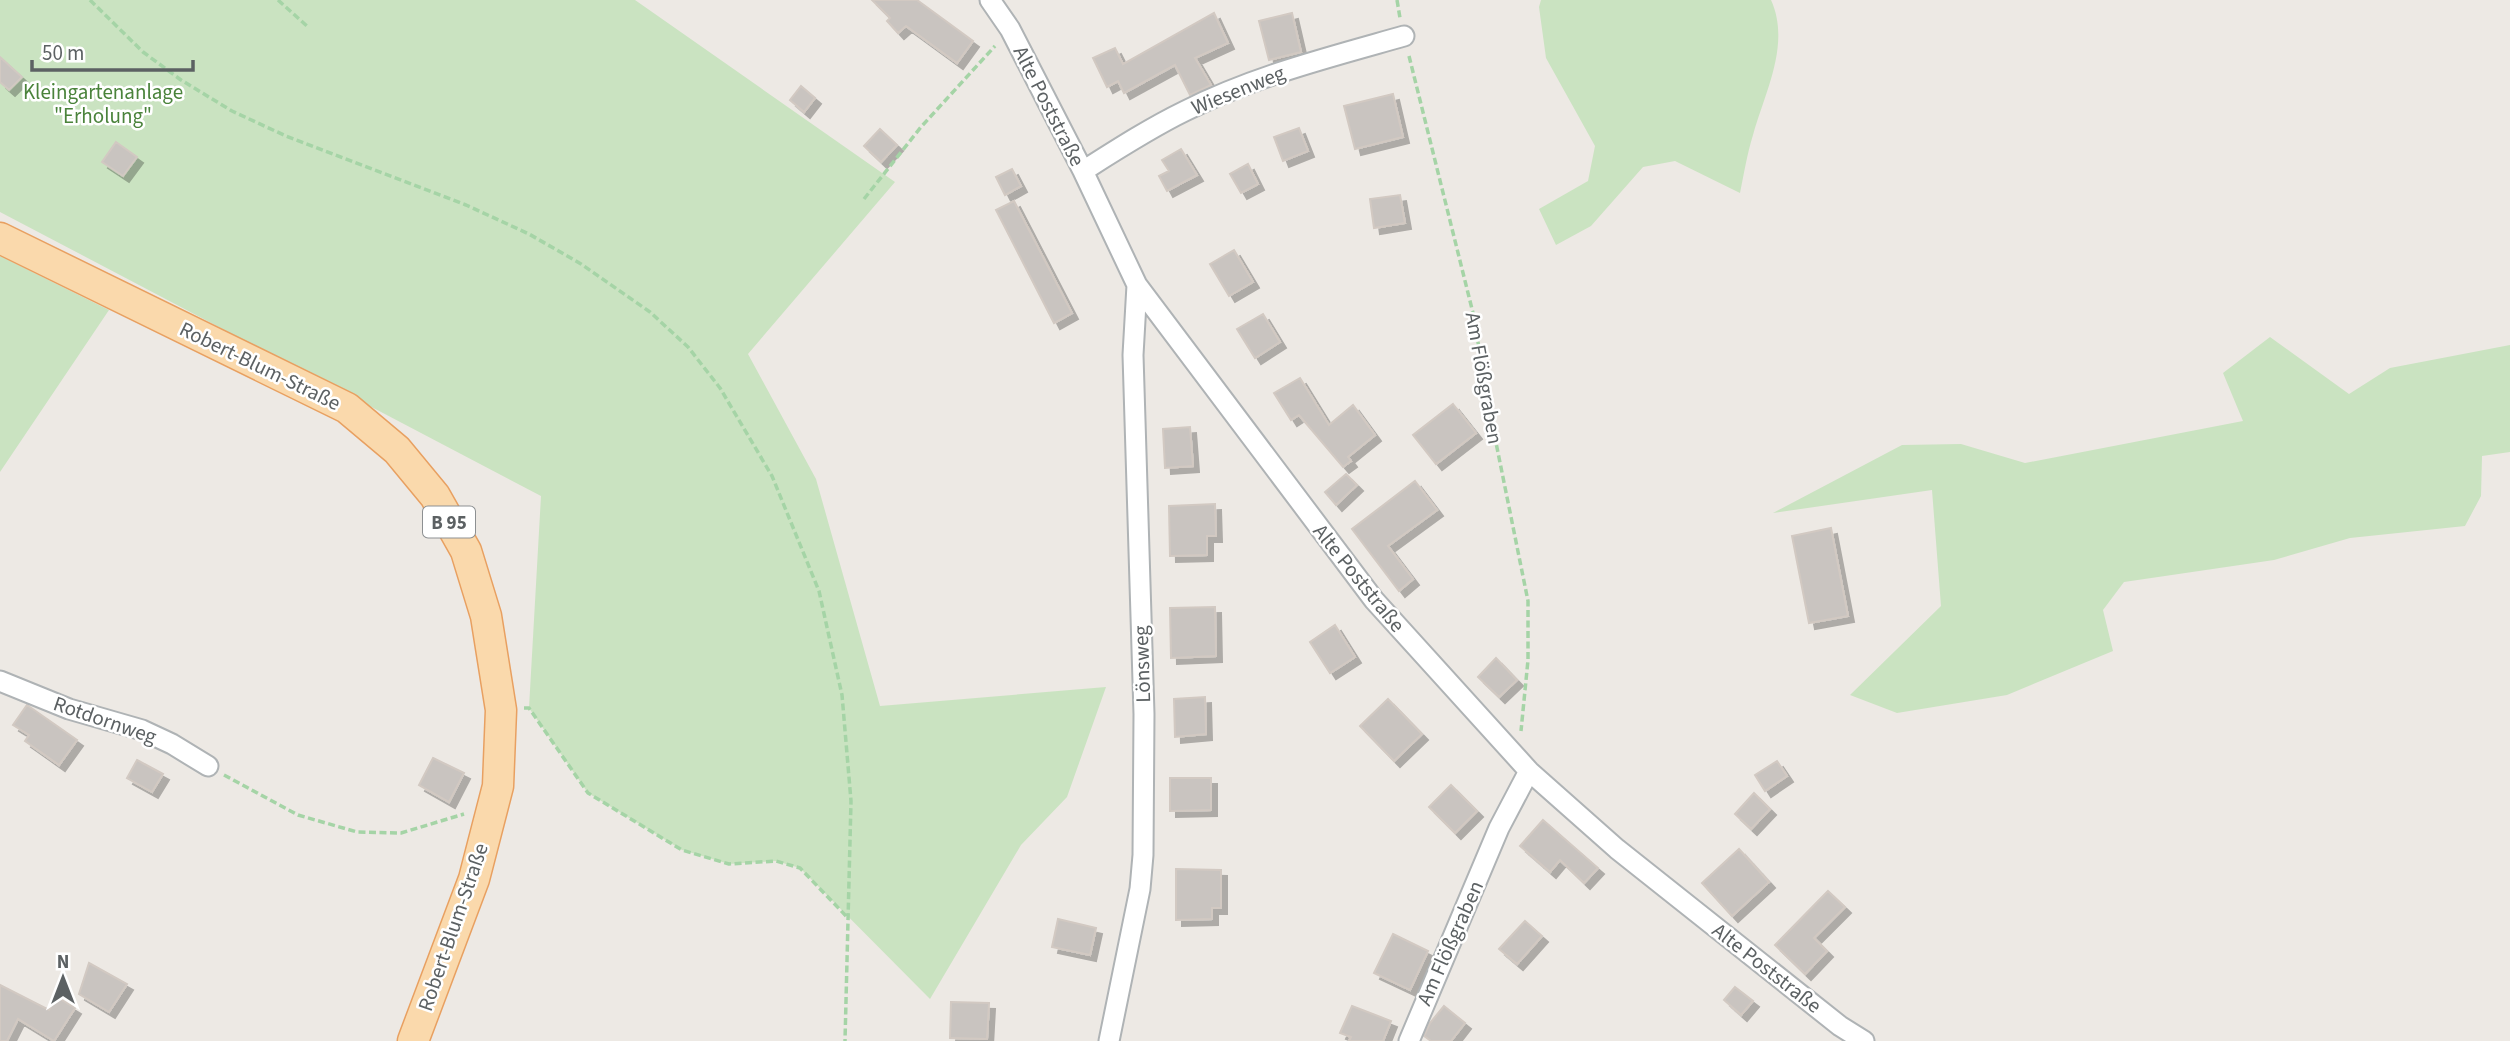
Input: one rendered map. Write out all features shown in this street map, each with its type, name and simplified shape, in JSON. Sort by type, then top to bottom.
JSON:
[{"type":"main road","name":"Robert-Blum-Straße","points":[[0,238],[347,408],[397,450],[435,496],[466,551],[486,617],[501,710],[498,786],[474,879],[412,1041]]},
{"type":"street","name":"Alte Poststraße","points":[[990,0],[1010,29],[1083,171],[1137,285],[1374,600],[1524,766],[1617,849],[1840,1026],[1864,1041]]},
{"type":"street","name":"Wiesenweg","points":[[1083,171],[1186,110],[1305,64],[1404,36]]},
{"type":"street","name":"Lönsweg","points":[[1109,1041],[1140,889],[1143,855],[1144,714],[1133,355],[1137,285]]},
{"type":"street","name":"Rotdornweg","points":[[0,681],[69,709],[142,730],[208,766]]},
{"type":"street","name":"Am Flößgraben","points":[[1409,1041],[1524,766]]},
{"type":"path","points":[[90,0],[143,51],[181,80],[232,111],[286,136],[466,205],[529,234],[581,264],[650,312],[688,347],[720,388],[772,476],[819,591],[842,695],[851,801],[845,1041]]},
{"type":"path","points":[[278,0],[308,27]]},
{"type":"path","name":"Am Flößgraben","points":[[1397,0],[1473,313],[1528,601],[1524,766]]},
{"type":"path","points":[[864,199],[922,127],[1010,29]]},
{"type":"path","points":[[501,710],[529,708],[588,793],[670,843],[682,850],[729,864],[776,861],[800,868],[849,920]]},
{"type":"path","points":[[208,766],[298,815],[357,832],[401,833],[464,814],[490,816]]},
{"type":"green space","name":"Kleingartenanlage \"Erholung\"","points":[[0,0],[635,0],[895,182],[748,354],[816,479],[880,706],[1106,687],[1067,797],[1021,845],[930,999],[800,868],[776,861],[729,864],[682,850],[588,793],[529,708],[541,496],[0,212]]},
{"type":"green space","points":[[1541,0],[1771,0],[1778,34],[1777,51],[1751,142],[1740,193],[1675,161],[1643,167],[1591,226],[1556,245],[1539,209],[1588,181],[1595,146],[1546,58],[1539,7]]},
{"type":"green space","points":[[0,256],[109,310],[0,472]]},
{"type":"green space","points":[[2270,337],[2349,394],[2390,368],[2510,345],[2510,452],[2482,456],[2481,496],[2465,526],[2350,538],[2274,560],[2124,582],[2103,610],[2113,651],[2007,695],[1897,713],[1850,695],[1941,606],[1932,490],[1773,513],[1902,445],[1961,444],[2025,463],[2243,421],[2223,373]]},
{"type":"building","points":[[872,0],[917,0],[973,41],[957,63],[906,26],[898,33],[887,21],[890,18]]},
{"type":"building","points":[[1214,13],[1228,43],[1195,58],[1211,85],[1190,95],[1175,65],[1124,93],[1118,81],[1107,87],[1093,58],[1115,48],[1123,64]]},
{"type":"building","points":[[1292,13],[1301,52],[1269,60],[1259,21]]},
{"type":"building","points":[[0,57],[22,77],[9,90],[0,82]]},
{"type":"building","points":[[801,86],[815,98],[804,112],[790,100]]},
{"type":"building","points":[[1393,94],[1403,137],[1355,149],[1344,106]]},
{"type":"building","points":[[1299,128],[1308,151],[1283,161],[1274,137]]},
{"type":"building","points":[[880,129],[897,145],[881,162],[864,146]]},
{"type":"building","points":[[116,142],[137,157],[123,176],[102,162]]},
{"type":"building","points":[[1181,149],[1197,175],[1167,191],[1159,176],[1169,171],[1162,160]]},
{"type":"building","points":[[1248,164],[1258,184],[1241,193],[1230,174]]},
{"type":"building","points":[[1012,169],[1021,186],[1005,195],[996,177]]},
{"type":"building","points":[[1400,195],[1405,223],[1374,228],[1370,199]]},
{"type":"building","points":[[1014,201],[1072,313],[1054,323],[996,210]]},
{"type":"building","points":[[1234,250],[1253,282],[1229,296],[1210,264]]},
{"type":"building","points":[[1263,314],[1280,342],[1255,358],[1237,329]]},
{"type":"building","points":[[1300,378],[1329,425],[1353,405],[1375,435],[1348,457],[1351,461],[1343,467],[1299,415],[1291,420],[1274,393]]},
{"type":"building","points":[[1453,404],[1476,433],[1436,464],[1413,435]]},
{"type":"building","points":[[1190,427],[1193,466],[1165,468],[1163,429]]},
{"type":"building","points":[[1346,474],[1357,485],[1336,505],[1325,492]]},
{"type":"building","points":[[1415,481],[1437,510],[1388,546],[1413,579],[1399,591],[1352,529]]},
{"type":"building","points":[[1215,504],[1216,536],[1207,536],[1207,555],[1170,556],[1169,506]]},
{"type":"building","points":[[1831,528],[1848,616],[1809,623],[1792,536]]},
{"type":"building","points":[[1215,607],[1216,656],[1171,658],[1170,608]]},
{"type":"building","points":[[1335,625],[1355,657],[1330,673],[1310,642]]},
{"type":"building","points":[[1496,658],[1517,680],[1499,697],[1478,677]]},
{"type":"building","points":[[1205,697],[1206,734],[1175,737],[1174,699]]},
{"type":"building","points":[[1388,699],[1422,734],[1394,761],[1360,726]]},
{"type":"building","points":[[27,705],[77,740],[59,765],[25,741],[29,735],[13,725]]},
{"type":"building","points":[[433,758],[464,773],[449,802],[419,785]]},
{"type":"building","points":[[137,760],[163,774],[152,792],[127,778]]},
{"type":"building","points":[[1777,761],[1787,776],[1765,791],[1755,775]]},
{"type":"building","points":[[1170,778],[1211,778],[1211,810],[1170,811]]},
{"type":"building","points":[[1451,785],[1477,811],[1455,833],[1429,807]]},
{"type":"building","points":[[1754,793],[1770,809],[1751,829],[1735,814]]},
{"type":"building","points":[[1543,820],[1598,868],[1584,883],[1560,860],[1550,872],[1520,846]]},
{"type":"building","points":[[1739,849],[1769,882],[1732,916],[1702,883]]},
{"type":"building","points":[[1176,869],[1221,870],[1221,908],[1212,908],[1212,919],[1176,920]]},
{"type":"building","points":[[1828,891],[1845,907],[1814,938],[1827,951],[1805,974],[1775,945]]},
{"type":"building","points":[[1058,919],[1096,928],[1090,955],[1052,947]]},
{"type":"building","points":[[1525,921],[1542,936],[1517,964],[1499,949]]},
{"type":"building","points":[[1393,934],[1428,951],[1410,990],[1374,973]]},
{"type":"building","points":[[89,963],[127,984],[109,1012],[79,994]]},
{"type":"building","points":[[0,985],[49,1010],[57,997],[75,1008],[54,1041],[18,1019],[7,1041],[0,1041]]},
{"type":"building","points":[[1735,987],[1753,1001],[1741,1015],[1724,1000]]},
{"type":"building","points":[[951,1002],[989,1003],[987,1039],[950,1038]]},
{"type":"building","points":[[1352,1006],[1391,1021],[1383,1041],[1349,1041],[1351,1037],[1340,1033]]},
{"type":"building","points":[[1444,1006],[1465,1023],[1451,1041],[1431,1041],[1424,1036],[1430,1023]]}]
